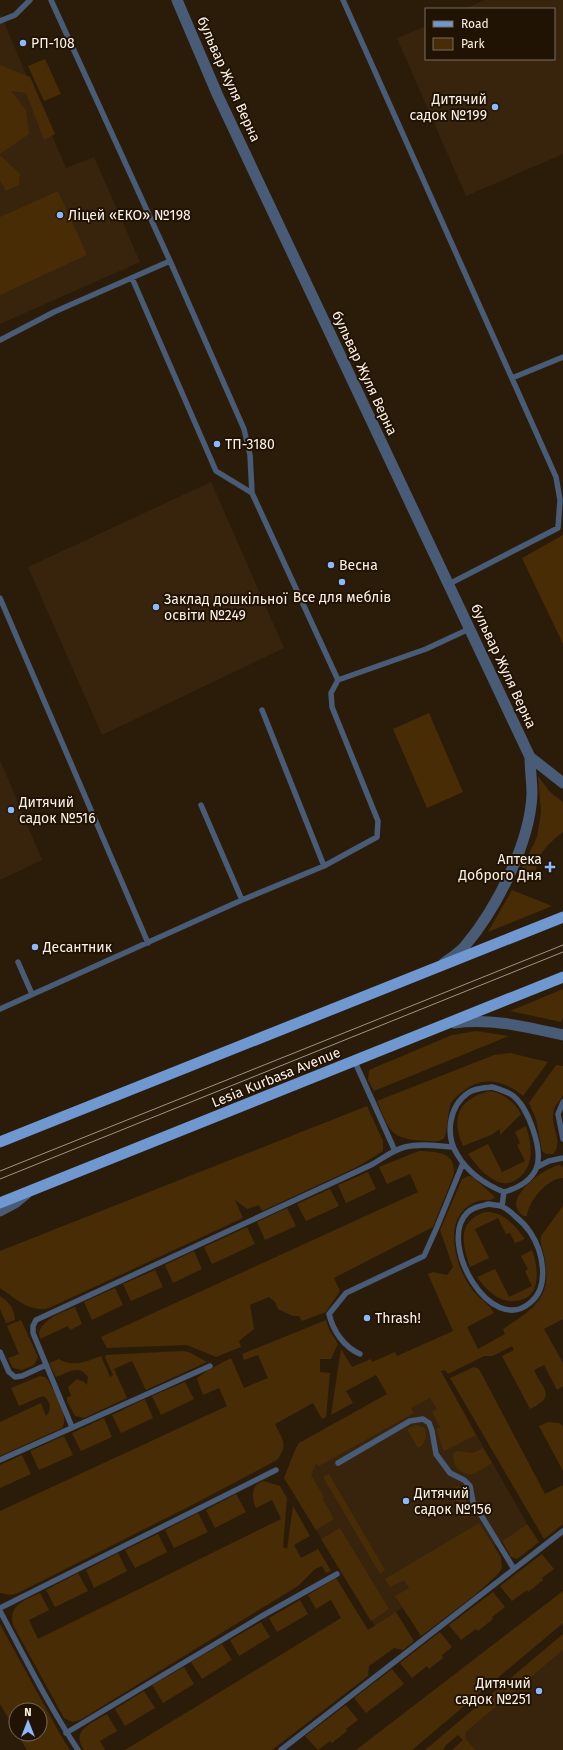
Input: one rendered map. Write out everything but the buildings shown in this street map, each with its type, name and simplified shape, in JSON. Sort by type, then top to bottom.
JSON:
[{"type":"main road","points":[[0,1142],[563,918]]},
{"type":"main road","name":"Lesia Kurbasa Avenue","points":[[0,1204],[563,977]]},
{"type":"street","name":"бульвар Жуля Верна","points":[[177,0],[222,103],[530,757],[532,794],[525,836],[519,854],[510,874],[482,925],[464,947],[439,968]]},
{"type":"street","name":"бульвар Жуля Верна","points":[[530,757],[563,783]]},
{"type":"street","points":[[452,1023],[474,1020],[490,1021],[563,1035]]},
{"type":"street","points":[[0,1211],[15,1203],[28,1193]]},
{"type":"lane","points":[[0,21],[15,15],[30,0]]},
{"type":"lane","points":[[50,0],[170,261],[244,430],[250,455],[252,492],[338,680]]},
{"type":"lane","points":[[343,0],[556,477],[560,500],[558,528],[449,584]]},
{"type":"lane","points":[[0,340],[54,312],[170,261]]},
{"type":"lane","points":[[132,278],[216,471],[252,492]]},
{"type":"lane","points":[[512,378],[563,357]]},
{"type":"lane","points":[[556,477],[563,474]]},
{"type":"lane","points":[[556,477],[563,479]]},
{"type":"lane","points":[[0,598],[148,942]]},
{"type":"lane","points":[[0,1009],[242,900],[324,866],[377,837],[379,829],[378,820],[332,707],[331,693],[338,680],[426,649],[469,629]]},
{"type":"lane","points":[[262,710],[324,866]]},
{"type":"lane","points":[[201,805],[242,900]]},
{"type":"lane","points":[[18,962],[32,994]]},
{"type":"lane","points":[[355,1062],[395,1151]]},
{"type":"lane","points":[[537,1167],[534,1135],[527,1112],[512,1095],[492,1087],[478,1088],[469,1092],[460,1100],[455,1108],[450,1130],[453,1147],[463,1163],[483,1181],[504,1192],[514,1190],[524,1183],[537,1167],[549,1161],[563,1158]]},
{"type":"lane","points":[[563,1102],[559,1109],[558,1119],[563,1139]]},
{"type":"lane","points":[[72,1427],[32,1333],[36,1320],[371,1165],[395,1151],[406,1147],[453,1147]]},
{"type":"lane","points":[[360,1354],[351,1350],[341,1340],[329,1314],[346,1293],[424,1256],[463,1163]]},
{"type":"lane","points":[[502,1206],[504,1192]]},
{"type":"lane","points":[[489,1204],[502,1206],[512,1213],[531,1233],[541,1261],[543,1275],[541,1289],[537,1298],[528,1306],[515,1311],[500,1308],[476,1289],[468,1275],[461,1255],[459,1238],[460,1226],[466,1214],[476,1207],[489,1204]]},
{"type":"lane","points":[[0,1352],[9,1372],[15,1377],[22,1376],[46,1365]]},
{"type":"lane","points":[[0,1460],[210,1366]]},
{"type":"lane","points":[[338,1463],[410,1421],[423,1419],[429,1423],[432,1431],[436,1454],[450,1473],[464,1480],[470,1486],[472,1502],[514,1569]]},
{"type":"lane","points":[[78,1750],[66,1733],[0,1609],[276,1470]]},
{"type":"lane","points":[[281,1750],[563,1531]]},
{"type":"lane","points":[[66,1733],[256,1619],[337,1574]]},
{"type":"shaded area","name":"Дитячий садок №199","points":[[485,0],[563,0],[563,154],[466,196],[397,38],[425,26],[425,60],[555,60],[555,8],[466,8]]},
{"type":"shaded area","name":"Ліцей «ЕКО» №198","points":[[0,13],[66,168],[94,157],[140,262],[0,324]]},
{"type":"shaded area","name":"Заклад дошкільної освіти №249","points":[[211,482],[284,648],[102,735],[28,567]]},
{"type":"shaded area","name":"Дитячий садок №516","points":[[0,760],[42,860],[0,880]]},
{"type":"shaded area","name":"Дитячий садок №156","points":[[440,1371],[527,1524],[375,1626],[284,1478]]},
{"type":"shaded area","name":"Дитячий садок №251","points":[[563,1650],[563,1750],[476,1750],[465,1738],[466,1732]]},
{"type":"green space","points":[[45,59],[61,94],[44,101],[28,66]]},
{"type":"green space","points":[[0,65],[30,77],[55,134],[44,140],[26,93],[11,91],[26,110],[29,134],[0,154]]},
{"type":"green space","points":[[0,155],[20,174],[19,185],[6,191],[0,181]]},
{"type":"green space","points":[[58,191],[87,255],[0,295],[0,217]]},
{"type":"green space","points":[[563,535],[563,644],[522,558]]},
{"type":"green space","points":[[429,713],[463,792],[427,808],[393,729]]},
{"type":"green space","points":[[538,776],[550,792],[563,802],[563,832],[545,848],[538,860],[535,874],[531,881],[524,878],[521,870],[537,837],[541,812]]},
{"type":"green space","points":[[512,890],[552,906],[488,932]]},
{"type":"green space","points":[[563,989],[563,1018],[561,1022],[510,1011]]},
{"type":"green space","points":[[476,1031],[509,1036],[374,1091],[368,1080],[369,1070],[452,1035]]},
{"type":"green space","points":[[510,1053],[548,1062],[523,1096],[501,1083],[477,1083],[458,1095],[452,1102],[449,1109],[447,1129],[442,1140],[414,1140],[405,1138],[398,1136],[389,1127],[377,1101],[494,1055]]},
{"type":"green space","points":[[556,1065],[563,1066],[563,1095],[555,1106],[553,1113],[553,1122],[557,1137],[556,1150],[553,1154],[546,1154],[542,1151],[536,1119],[529,1103]]},
{"type":"green space","points":[[490,1091],[508,1099],[521,1114],[500,1135],[500,1129],[491,1135],[463,1146],[459,1136],[458,1126],[460,1110],[471,1098]]},
{"type":"green space","points":[[367,1106],[383,1141],[383,1151],[357,1167],[262,1211],[259,1205],[247,1209],[235,1200],[243,1218],[49,1308],[42,1309],[29,1307],[0,1288],[0,1251]]},
{"type":"green space","points":[[526,1126],[531,1148],[529,1162],[523,1174],[514,1181],[509,1183],[498,1182],[488,1176],[468,1154],[488,1144],[502,1172],[525,1161],[517,1145],[520,1143],[515,1132]]},
{"type":"green space","points":[[419,1151],[444,1154],[454,1166],[454,1174],[433,1227],[334,1278],[340,1291],[326,1312],[302,1321],[299,1316],[293,1316],[278,1309],[275,1302],[269,1297],[250,1305],[254,1329],[239,1341],[241,1347],[216,1357],[187,1345],[107,1348],[101,1337],[418,1192],[410,1174],[387,1184],[379,1167]]},
{"type":"green space","points":[[559,1165],[563,1167],[563,1178],[557,1179],[545,1186],[535,1197],[528,1210],[527,1216],[523,1216],[516,1205],[517,1199],[521,1192],[532,1180],[546,1170]]},
{"type":"green space","points":[[368,1172],[376,1189],[346,1203],[338,1185]]},
{"type":"green space","points":[[469,1176],[473,1177],[495,1197],[493,1199],[478,1201],[468,1206],[457,1220],[455,1230],[454,1241],[456,1253],[464,1275],[475,1293],[490,1307],[494,1313],[467,1327],[478,1349],[505,1334],[503,1329],[523,1316],[538,1302],[545,1285],[546,1274],[541,1236],[563,1206],[563,1319],[544,1329],[563,1363],[563,1386],[557,1390],[544,1365],[534,1370],[546,1392],[546,1396],[543,1400],[530,1409],[502,1356],[514,1350],[512,1346],[493,1356],[484,1356],[448,1374],[445,1370],[441,1371],[476,1435],[444,1451],[436,1429],[440,1427],[432,1412],[437,1409],[430,1398],[411,1408],[414,1413],[319,1466],[316,1464],[311,1475],[324,1497],[322,1498],[334,1519],[316,1530],[284,1478],[295,1450],[299,1443],[387,1394],[376,1375],[346,1391],[353,1403],[331,1415],[341,1349],[352,1367],[371,1359],[372,1362],[395,1352],[397,1356],[453,1331],[428,1274],[433,1272],[447,1275],[453,1267],[440,1230],[462,1179]]},
{"type":"green space","points":[[330,1189],[339,1206],[306,1221],[297,1204]]},
{"type":"green space","points":[[287,1208],[296,1226],[265,1240],[257,1222]]},
{"type":"green space","points":[[485,1212],[491,1212],[503,1216],[513,1224],[525,1239],[515,1243],[510,1233],[506,1234],[498,1218],[475,1229],[489,1258],[470,1267],[465,1250],[464,1234],[470,1221],[476,1216]]},
{"type":"green space","points":[[247,1227],[255,1244],[212,1264],[204,1247]]},
{"type":"green space","points":[[532,1250],[537,1274],[536,1282],[530,1295],[523,1299],[509,1301],[499,1298],[487,1289],[477,1277],[495,1269],[509,1297],[532,1286],[525,1271],[528,1269],[521,1256]]},
{"type":"green space","points":[[194,1251],[202,1269],[173,1283],[165,1265]]},
{"type":"green space","points":[[155,1270],[163,1287],[131,1301],[123,1284]]},
{"type":"green space","points":[[115,1288],[123,1305],[92,1320],[84,1302]]},
{"type":"green space","points":[[0,1296],[11,1306],[14,1312],[15,1320],[6,1323],[0,1309]]},
{"type":"green space","points":[[75,1307],[82,1324],[70,1330],[68,1326],[40,1339],[39,1332],[50,1319]]},
{"type":"green space","points":[[21,1320],[38,1357],[34,1365],[22,1370],[13,1368],[8,1358],[19,1354],[7,1326]]},
{"type":"green space","points":[[326,1320],[329,1329],[338,1344],[331,1359],[320,1359],[320,1372],[330,1373],[326,1417],[322,1419],[313,1403],[275,1424],[283,1442],[283,1450],[277,1460],[196,1503],[18,1593],[11,1595],[0,1593],[0,1511],[227,1406],[219,1388],[203,1395],[197,1379],[231,1358],[244,1388],[268,1378],[258,1355],[244,1360],[242,1354]]},
{"type":"green space","points":[[182,1351],[189,1352],[207,1362],[146,1390],[132,1361],[114,1369],[127,1398],[84,1418],[75,1416],[67,1401],[67,1397],[71,1396],[68,1387],[77,1379],[87,1385],[88,1377],[81,1371],[74,1370],[56,1377],[49,1363],[59,1359],[64,1362],[80,1363],[101,1356],[110,1377],[113,1375],[105,1357],[106,1355]]},
{"type":"green space","points":[[474,1367],[479,1369],[545,1494],[563,1485],[563,1524],[544,1539],[450,1378]]},
{"type":"green space","points":[[40,1376],[45,1377],[48,1380],[63,1410],[64,1422],[62,1428],[0,1456],[0,1422],[41,1403],[46,1416],[48,1414],[50,1406],[44,1396],[19,1406],[11,1388]]},
{"type":"green space","points":[[185,1382],[194,1399],[161,1415],[152,1396]]},
{"type":"green space","points":[[145,1399],[153,1418],[121,1433],[112,1415]]},
{"type":"green space","points":[[104,1418],[112,1437],[81,1451],[72,1433]]},
{"type":"green space","points":[[548,1422],[559,1423],[563,1426],[563,1471],[539,1426]]},
{"type":"green space","points":[[416,1425],[425,1428],[426,1434],[424,1442],[418,1448],[407,1429]]},
{"type":"green space","points":[[64,1436],[73,1455],[39,1470],[30,1451]]},
{"type":"green space","points":[[483,1448],[492,1463],[472,1474],[464,1473],[457,1468],[453,1457],[454,1453],[457,1451],[473,1453]]},
{"type":"green space","points":[[22,1455],[31,1474],[0,1488],[0,1465]]},
{"type":"green space","points":[[329,1474],[385,1570],[380,1574],[323,1477]]},
{"type":"green space","points":[[264,1481],[280,1486],[287,1498],[283,1547],[287,1549],[293,1506],[310,1536],[294,1545],[301,1558],[318,1549],[331,1571],[326,1573],[322,1566],[315,1569],[298,1586],[80,1720],[72,1722],[64,1718],[13,1625],[12,1618],[15,1608],[24,1601],[40,1593],[49,1610],[29,1620],[38,1639],[281,1519],[272,1500],[256,1508],[253,1500],[254,1488]]},
{"type":"green space","points":[[459,1486],[462,1489],[466,1500],[467,1517],[464,1518],[461,1514],[453,1488]]},
{"type":"green space","points":[[236,1494],[246,1512],[215,1528],[206,1510]]},
{"type":"green space","points":[[198,1513],[208,1532],[174,1548],[165,1530]]},
{"type":"green space","points":[[479,1523],[501,1557],[502,1568],[498,1574],[475,1595],[421,1636],[395,1596],[409,1588],[404,1580],[390,1587],[385,1579]]},
{"type":"green space","points":[[527,1524],[539,1542],[517,1559],[511,1557],[502,1541]]},
{"type":"green space","points":[[340,1528],[389,1609],[371,1621],[321,1539]]},
{"type":"green space","points":[[158,1534],[167,1552],[135,1568],[125,1550]]},
{"type":"green space","points":[[118,1553],[127,1571],[94,1588],[86,1570]]},
{"type":"green space","points":[[542,1554],[554,1569],[542,1578],[543,1580],[528,1592],[527,1590],[512,1601],[500,1586]]},
{"type":"green space","points":[[78,1573],[88,1591],[55,1607],[46,1590]]},
{"type":"green space","points":[[336,1578],[368,1630],[396,1612],[414,1641],[403,1650],[394,1648],[369,1666],[368,1676],[272,1750],[125,1750],[341,1618],[331,1600],[316,1609],[308,1595]]},
{"type":"green space","points":[[563,1591],[563,1623],[412,1750],[356,1750]]},
{"type":"green space","points":[[493,1592],[505,1607],[478,1631],[476,1629],[461,1640],[449,1625]]},
{"type":"green space","points":[[300,1600],[308,1614],[277,1632],[269,1618]]},
{"type":"green space","points":[[261,1622],[270,1637],[239,1656],[230,1640]]},
{"type":"green space","points":[[0,1624],[42,1702],[8,1702],[8,1718],[0,1704]]},
{"type":"green space","points":[[440,1632],[452,1647],[442,1655],[443,1658],[429,1669],[427,1666],[412,1678],[400,1663]]},
{"type":"green space","points":[[563,1634],[563,1650],[466,1732],[465,1738],[476,1750],[452,1750],[463,1740],[458,1735],[445,1746],[443,1750],[425,1750]]},
{"type":"green space","points":[[222,1644],[232,1660],[202,1679],[191,1662]]},
{"type":"green space","points":[[184,1667],[194,1684],[163,1703],[152,1685]]},
{"type":"green space","points":[[392,1669],[404,1684],[366,1713],[354,1698]]},
{"type":"green space","points":[[144,1691],[155,1708],[125,1726],[115,1709]]},
{"type":"green space","points":[[346,1705],[358,1720],[346,1729],[347,1731],[332,1743],[330,1741],[318,1750],[305,1736]]},
{"type":"green space","points":[[48,1712],[70,1750],[27,1750],[22,1742],[48,1742]]},
{"type":"green space","points":[[107,1714],[117,1731],[100,1741],[105,1750],[84,1750],[80,1743],[81,1732],[89,1724]]},
{"type":"tram line","points":[[0,1171],[563,945]]},
{"type":"tram line","points":[[0,1179],[563,952]]},
{"type":"place","name":"РП-108","points":[[23,43]]},
{"type":"place","name":"Дитячий садок №199","points":[[495,107]]},
{"type":"place","name":"Ліцей «ЕКО» №198","points":[[60,215]]},
{"type":"place","name":"ТП-3180","points":[[217,444]]},
{"type":"place","name":"Весна","points":[[331,565]]},
{"type":"place","name":"Все для меблів","points":[[342,582]]},
{"type":"place","name":"Заклад дошкільної освіти №249","points":[[156,607]]},
{"type":"place","name":"Дитячий садок №516","points":[[11,810]]},
{"type":"place","name":"Аптека Доброго Дня","points":[[550,867]]},
{"type":"place","name":"Десантник","points":[[35,947]]},
{"type":"place","name":"Thrash!","points":[[367,1318]]},
{"type":"place","name":"Дитячий садок №156","points":[[406,1501]]},
{"type":"place","name":"Дитячий садок №251","points":[[539,1691]]}]
